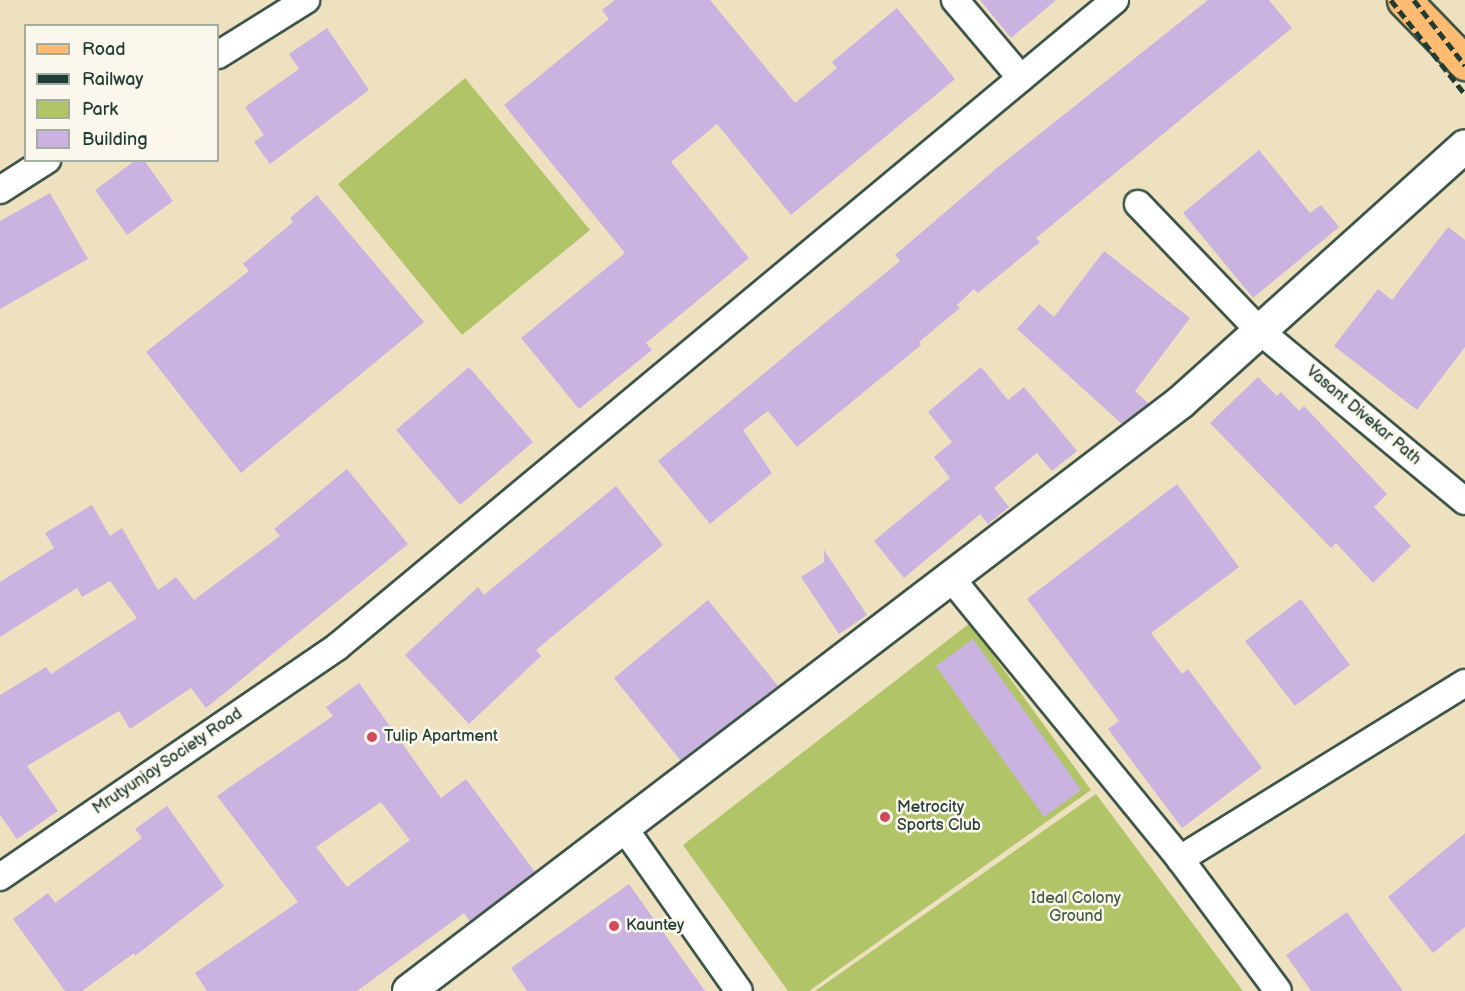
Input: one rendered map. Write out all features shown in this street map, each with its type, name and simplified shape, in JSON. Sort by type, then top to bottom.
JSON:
[{"type":"main road","points":[[1404,0],[1465,63]]},
{"type":"street","points":[[219,54],[306,0]]},
{"type":"street","points":[[955,0],[1021,78]]},
{"type":"street","name":"Mrutyunjay Society Road","points":[[0,877],[337,647],[1115,0]]},
{"type":"street","points":[[409,991],[1182,402],[1465,146]]},
{"type":"street","points":[[0,190],[44,162]]},
{"type":"street","name":"Vasant Divekar Path","points":[[1138,204],[1260,331],[1465,501]]},
{"type":"street","points":[[951,578],[1180,858],[1278,991]]},
{"type":"street","points":[[1180,858],[1465,683]]},
{"type":"street","points":[[624,828],[739,991]]},
{"type":"green space","points":[[465,78],[590,230],[462,335],[338,184]]},
{"type":"green space","name":"Metrocity Sports Club","points":[[970,623],[1091,790],[809,991],[788,991],[683,845]]},
{"type":"green space","name":"Ideal Colony Ground","points":[[1096,794],[1243,991],[815,991]]},
{"type":"building","points":[[615,0],[710,0],[795,103],[837,68],[832,62],[897,8],[955,79],[791,215],[717,124],[671,162],[749,258],[646,343],[652,350],[579,409],[521,338],[625,253],[504,105],[609,19],[602,10]]},
{"type":"building","points":[[980,0],[1056,0],[1011,38]]},
{"type":"building","points":[[1208,0],[1269,0],[1292,28],[1036,238],[1040,242],[978,293],[974,289],[957,305],[960,308],[919,342],[921,345],[797,447],[768,411],[743,430],[772,473],[710,524],[658,461],[900,261],[895,255],[998,167]]},
{"type":"building","points":[[327,28],[369,90],[270,164],[254,142],[264,135],[245,107],[299,69],[289,54]]},
{"type":"building","points":[[1259,150],[1310,213],[1321,205],[1339,227],[1253,298],[1183,213]]},
{"type":"building","points":[[133,162],[145,162],[173,201],[127,235],[95,190]]},
{"type":"building","points":[[50,193],[88,259],[0,309],[0,221]]},
{"type":"building","points":[[317,195],[424,322],[241,473],[146,352],[249,271],[243,264],[293,222],[290,218]]},
{"type":"building","points":[[1448,227],[1465,240],[1465,347],[1417,410],[1334,346],[1378,289],[1392,300]]},
{"type":"building","points":[[1104,251],[1190,318],[1135,391],[1149,404],[1122,424],[1017,329],[1039,304],[1054,317]]},
{"type":"building","points":[[469,367],[533,442],[460,505],[396,430]]},
{"type":"building","points":[[981,367],[1008,400],[1024,387],[1077,451],[1052,471],[1037,453],[994,488],[1009,507],[988,524],[980,514],[904,578],[874,541],[950,478],[934,457],[952,442],[928,412]]},
{"type":"building","points":[[1258,377],[1277,396],[1281,392],[1299,411],[1304,406],[1387,494],[1374,507],[1411,546],[1373,583],[1336,543],[1331,548],[1210,423]]},
{"type":"building","points":[[347,469],[408,544],[206,708],[191,688],[130,729],[119,711],[27,766],[58,811],[17,839],[0,815],[0,695],[46,667],[51,674],[137,618],[110,581],[82,597],[77,588],[0,637],[0,582],[54,548],[45,533],[92,505],[110,536],[122,528],[158,590],[176,577],[194,600],[280,536],[274,529]]},
{"type":"building","points":[[1177,484],[1239,567],[1151,633],[1182,674],[1188,669],[1262,768],[1182,828],[1108,729],[1119,721],[1027,599]]},
{"type":"building","points":[[616,486],[663,545],[536,650],[541,656],[469,724],[405,655],[478,587],[484,595]]},
{"type":"building","points":[[824,550],[867,615],[839,634],[801,577],[824,562]]},
{"type":"building","points":[[1301,599],[1350,665],[1295,706],[1245,641]]},
{"type":"building","points":[[708,600],[778,686],[681,761],[614,678]]},
{"type":"building","points":[[973,639],[1081,790],[1044,817],[936,666]]},
{"type":"building","points":[[359,683],[441,798],[466,779],[535,872],[470,922],[464,913],[357,991],[207,991],[195,973],[298,902],[217,796],[333,716],[326,707]],"holes":[[[381,802],[410,840],[347,887],[316,847]]]},
{"type":"building","points":[[167,806],[224,886],[135,956],[134,953],[82,991],[65,991],[13,919],[48,893],[55,903],[142,838],[135,829]]},
{"type":"building","points":[[1465,833],[1465,927],[1433,953],[1388,897]]},
{"type":"building","name":"Kauntey","points":[[629,884],[705,991],[527,991],[511,968]]},
{"type":"building","points":[[1347,912],[1403,991],[1311,991],[1286,955]]},
{"type":"railway","points":[[1391,0],[1465,94]]},
{"type":"railway","points":[[1414,0],[1465,65]]},
{"type":"place","name":"Tulip Apartment","points":[[372,737]]},
{"type":"place","name":"Metrocity Sports Club","points":[[885,817]]},
{"type":"place","name":"Kauntey","points":[[614,926]]}]
